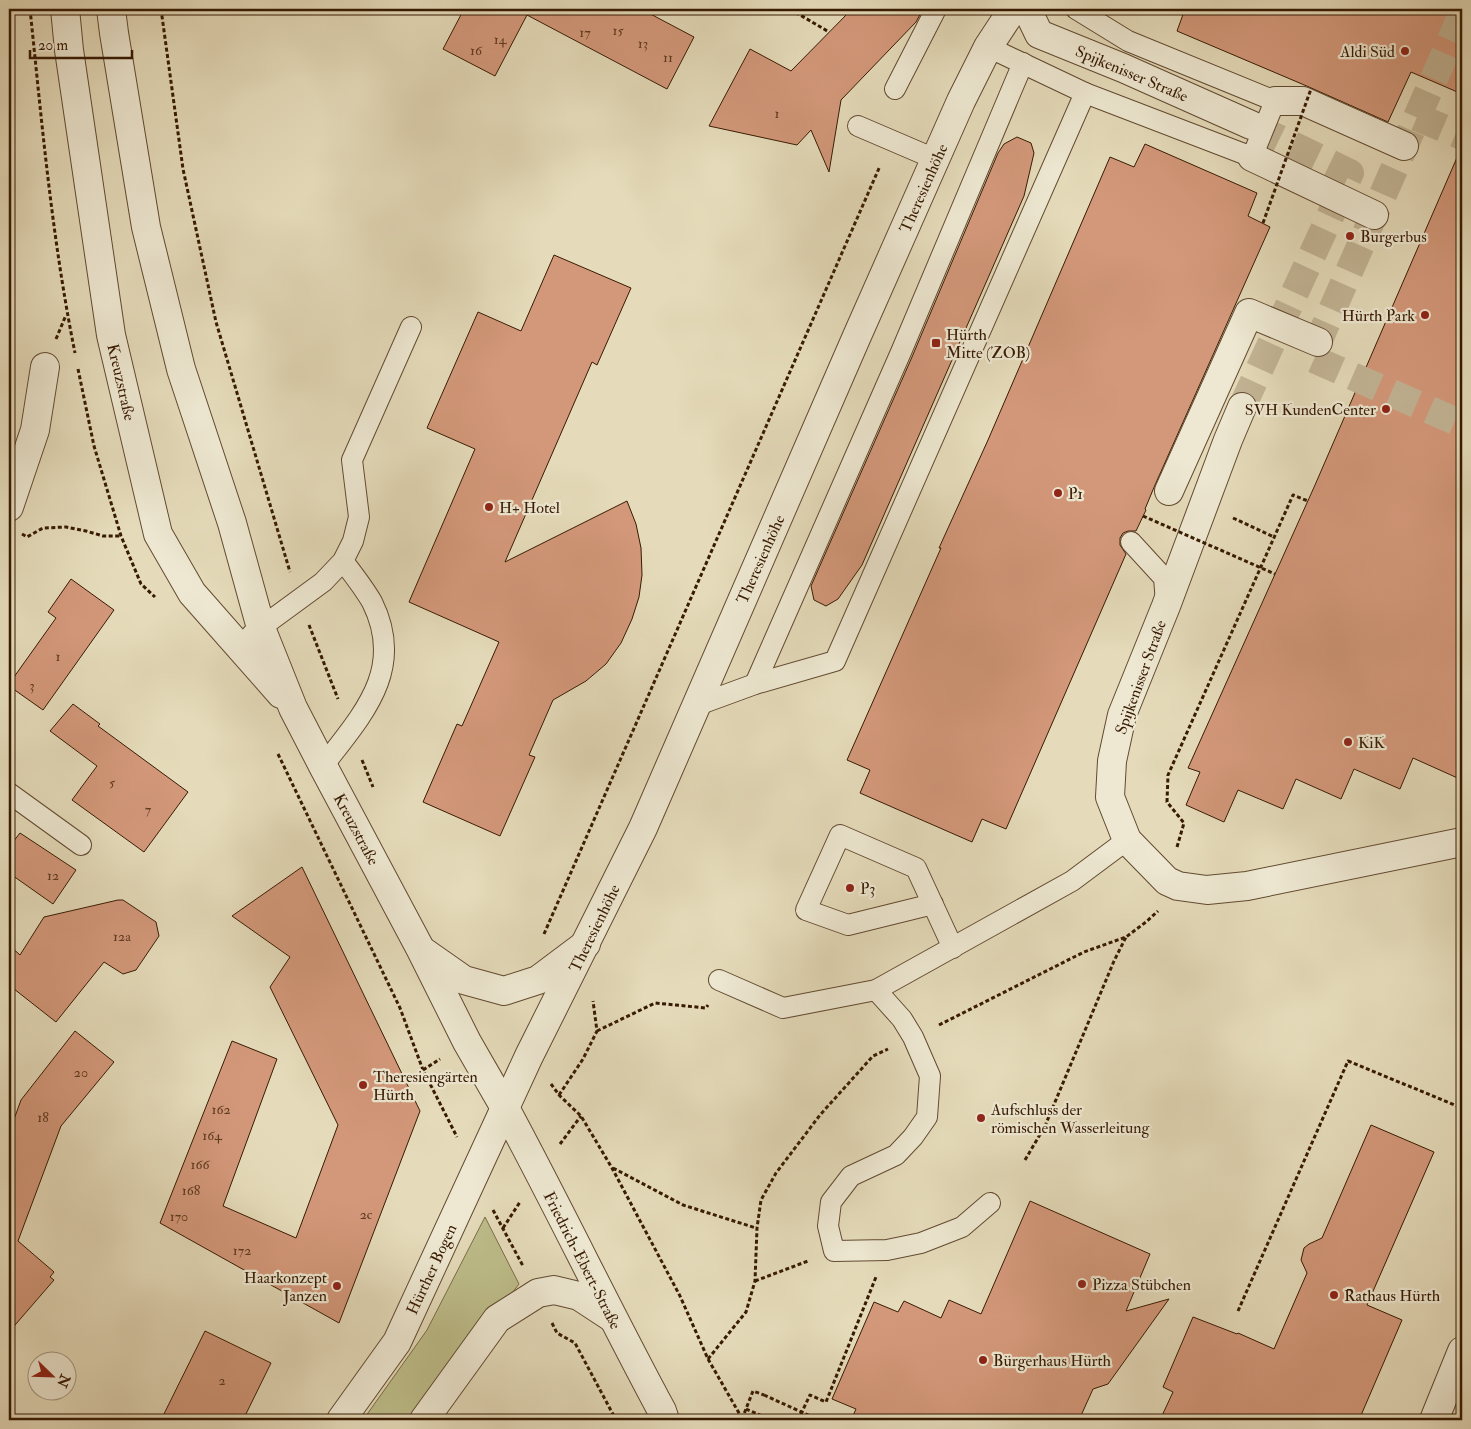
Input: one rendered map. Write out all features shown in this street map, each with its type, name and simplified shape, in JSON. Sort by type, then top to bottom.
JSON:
[{"type":"street","name":"Kreuzstraße","points":[[65,9],[69,50],[111,335],[158,534],[192,593],[294,708]]},
{"type":"street","name":"Kreuzstraße","points":[[111,9],[146,227],[181,369],[232,523],[261,628],[294,708],[323,766],[421,950],[467,1042],[505,1108]]},
{"type":"street","name":"Theresienhöhe","points":[[505,1108],[643,828],[936,159],[988,47],[1013,9]]},
{"type":"street","name":"Spijkenisser Straße","points":[[1027,9],[1039,34],[1123,68],[1251,125]]},
{"type":"street","points":[[1275,101],[1304,100],[1404,146]]},
{"type":"street","points":[[1252,157],[1374,215]]},
{"type":"street","points":[[1169,491],[1249,313],[1318,342]]},
{"type":"street","points":[[12,518],[35,430],[45,367]]},
{"type":"street","name":"Spijkenisser Straße","points":[[1242,407],[1122,715],[1112,761],[1110,797],[1127,840],[1167,881],[1178,886],[1207,890],[1247,886],[1462,842]]},
{"type":"street","name":"Kreuzstraße","points":[[421,950],[464,980],[504,991],[538,980],[586,944]]},
{"type":"street","name":"Friedrich-Ebert-Straße","points":[[505,1108],[540,1172],[612,1318],[666,1417]]},
{"type":"street","name":"Hürther Bogen","points":[[340,1420],[397,1342],[505,1108]]},
{"type":"street","points":[[424,1420],[497,1319],[538,1293],[554,1290],[579,1296],[612,1318]]},
{"type":"street","points":[[1434,1420],[1462,1351]]},
{"type":"lane","points":[[894,88],[936,9]]},
{"type":"lane","points":[[988,47],[1085,93],[1252,157],[1275,101],[1128,41],[1076,9]]},
{"type":"lane","points":[[755,684],[901,352],[1024,63]]},
{"type":"lane","points":[[695,706],[755,684],[835,661],[1085,93]]},
{"type":"lane","points":[[858,126],[936,159]]},
{"type":"lane","points":[[236,644],[323,582],[344,561],[353,541],[358,517],[352,460],[411,327]]},
{"type":"lane","points":[[1131,542],[1164,578],[1166,606]]},
{"type":"lane","points":[[323,766],[369,704],[379,684],[384,660],[384,635],[371,602],[344,561]]},
{"type":"lane","points":[[9,793],[81,844]]},
{"type":"lane","points":[[933,904],[848,925],[806,910],[840,835],[916,868],[933,904],[952,948]]},
{"type":"lane","points":[[719,980],[783,1008],[876,990],[1072,881],[1127,840]]},
{"type":"lane","points":[[876,990],[902,1019],[913,1037],[930,1076],[927,1117],[913,1137],[896,1155],[851,1176],[832,1202],[828,1226],[834,1251],[887,1250],[921,1243],[962,1227],[990,1203]]},
{"type":"path","points":[[161,9],[183,169],[216,322],[299,599],[375,792]]},
{"type":"path","points":[[790,9],[829,32]]},
{"type":"path","points":[[1263,223],[1311,89]]},
{"type":"path","points":[[540,939],[545,933],[891,140]]},
{"type":"path","points":[[1143,516],[1275,574]]},
{"type":"path","points":[[12,518],[27,537],[43,528],[66,527],[103,536],[120,536]]},
{"type":"path","points":[[1025,1160],[1045,1126],[1114,961],[1126,937]]},
{"type":"path","points":[[719,980],[706,1008],[656,1003],[597,1031],[583,1059],[560,1095],[581,1116],[612,1168],[680,1296],[708,1359],[742,1420]]},
{"type":"path","points":[[1238,1311],[1348,1061],[1462,1108]]},
{"type":"path","points":[[612,1168],[683,1205],[756,1228],[755,1281],[746,1312],[708,1359]]},
{"type":"path","points":[[798,1420],[810,1395],[826,1402],[887,1250]]},
{"type":"path","points":[[755,1281],[834,1251]]},
{"type":"path","points":[[550,1318],[557,1334],[575,1343],[616,1420]]},
{"type":"path","points":[[742,1420],[753,1390],[819,1420]]},
{"type":"path","points":[[746,1409],[771,1420]]},
{"type":"green space","points":[[485,1217],[519,1284],[415,1420],[363,1420],[427,1330]]},
{"type":"building","points":[[464,9],[641,9],[694,37],[667,89],[527,15],[495,76],[443,49]]},
{"type":"building","points":[[852,9],[923,9],[916,22],[841,100],[829,172],[811,130],[797,145],[709,126],[750,49],[791,71]]},
{"type":"building","points":[[1185,9],[1462,9],[1462,94],[1411,72],[1388,122],[1177,31]]},
{"type":"building","points":[[1017,137],[1031,143],[1034,153],[1024,196],[862,565],[838,599],[826,606],[814,600],[811,586],[912,357],[998,153],[1004,144]]},
{"type":"building","name":"P1","points":[[1145,144],[1257,193],[1248,216],[1270,227],[1136,531],[1123,533],[1120,538],[1120,545],[1126,554],[1006,829],[982,819],[972,842],[860,793],[870,770],[847,760],[1110,157],[1134,167]]},
{"type":"building","name":"Hürth Park","points":[[1462,146],[1462,780],[1413,758],[1400,789],[1354,769],[1341,799],[1296,779],[1283,809],[1238,790],[1224,822],[1186,805],[1200,772],[1188,768],[1315,485]]},
{"type":"building","name":"H+ Hotel","points":[[554,255],[631,288],[597,365],[592,362],[505,562],[627,501],[636,524],[641,548],[642,575],[639,597],[621,643],[606,664],[586,681],[553,700],[529,755],[535,757],[500,836],[423,802],[457,724],[462,726],[499,642],[409,602],[475,449],[427,428],[478,312],[521,331]]},
{"type":"building","points":[[71,579],[114,610],[43,710],[9,686],[9,684],[56,618],[48,612]]},
{"type":"building","points":[[73,704],[100,724],[98,726],[188,792],[144,852],[72,800],[97,766],[50,731]]},
{"type":"building","points":[[20,833],[76,870],[53,904],[9,873],[9,847]]},
{"type":"building","name":"Theresiengärten Hürth","points":[[302,867],[420,1111],[339,1323],[160,1223],[232,1041],[277,1059],[223,1206],[296,1238],[338,1125],[270,987],[290,957],[232,916]]},
{"type":"building","points":[[123,900],[156,922],[159,936],[136,970],[123,974],[104,962],[56,1022],[9,985],[9,945],[20,955],[44,917]]},
{"type":"building","points":[[75,1031],[114,1062],[61,1126],[18,1241],[54,1272],[50,1277],[54,1280],[9,1332],[9,1133],[21,1100]]},
{"type":"building","name":"Rathaus Hürth","points":[[1371,1125],[1434,1152],[1367,1305],[1402,1320],[1359,1420],[1160,1420],[1173,1392],[1163,1387],[1193,1317],[1238,1333],[1274,1349],[1307,1273],[1301,1260],[1304,1248],[1322,1238]]},
{"type":"building","points":[[1030,1201],[1150,1254],[1126,1311],[1169,1299],[1108,1384],[1093,1389],[1079,1420],[851,1420],[856,1409],[832,1399],[874,1302],[898,1312],[904,1301],[941,1318],[949,1300],[981,1314]]},
{"type":"building","points":[[205,1331],[271,1363],[243,1420],[161,1420]]},
{"type":"tunnel","points":[[1462,15],[1311,358],[1462,424]]},
{"type":"tunnel","points":[[1417,117],[1462,136]]},
{"type":"tunnel","points":[[1242,407],[1350,173],[1251,125]]},
{"type":"place","name":"Aldi Süd","points":[[1405,51]]},
{"type":"place","name":"Burgerbus","points":[[1350,236]]},
{"type":"place","name":"Hürth Park","points":[[1425,315]]},
{"type":"place","name":"Hürth Mitte (ZOB)","points":[[936,343]]},
{"type":"place","name":"SVH KundenCenter","points":[[1386,409]]},
{"type":"place","name":"P1","points":[[1058,493]]},
{"type":"place","name":"H+ Hotel","points":[[489,507]]},
{"type":"place","name":"KiK","points":[[1348,742]]},
{"type":"place","name":"P3","points":[[850,888]]},
{"type":"place","name":"Theresiengärten Hürth","points":[[363,1085]]},
{"type":"place","name":"Aufschluss der römischen Wasserleitung","points":[[981,1118]]},
{"type":"place","name":"Pizza Stübchen","points":[[1082,1284]]},
{"type":"place","name":"Haarkonzept Janzen","points":[[337,1286]]},
{"type":"place","name":"Rathaus Hürth","points":[[1334,1295]]},
{"type":"place","name":"Bürgerhaus Hürth","points":[[983,1360]]}]
